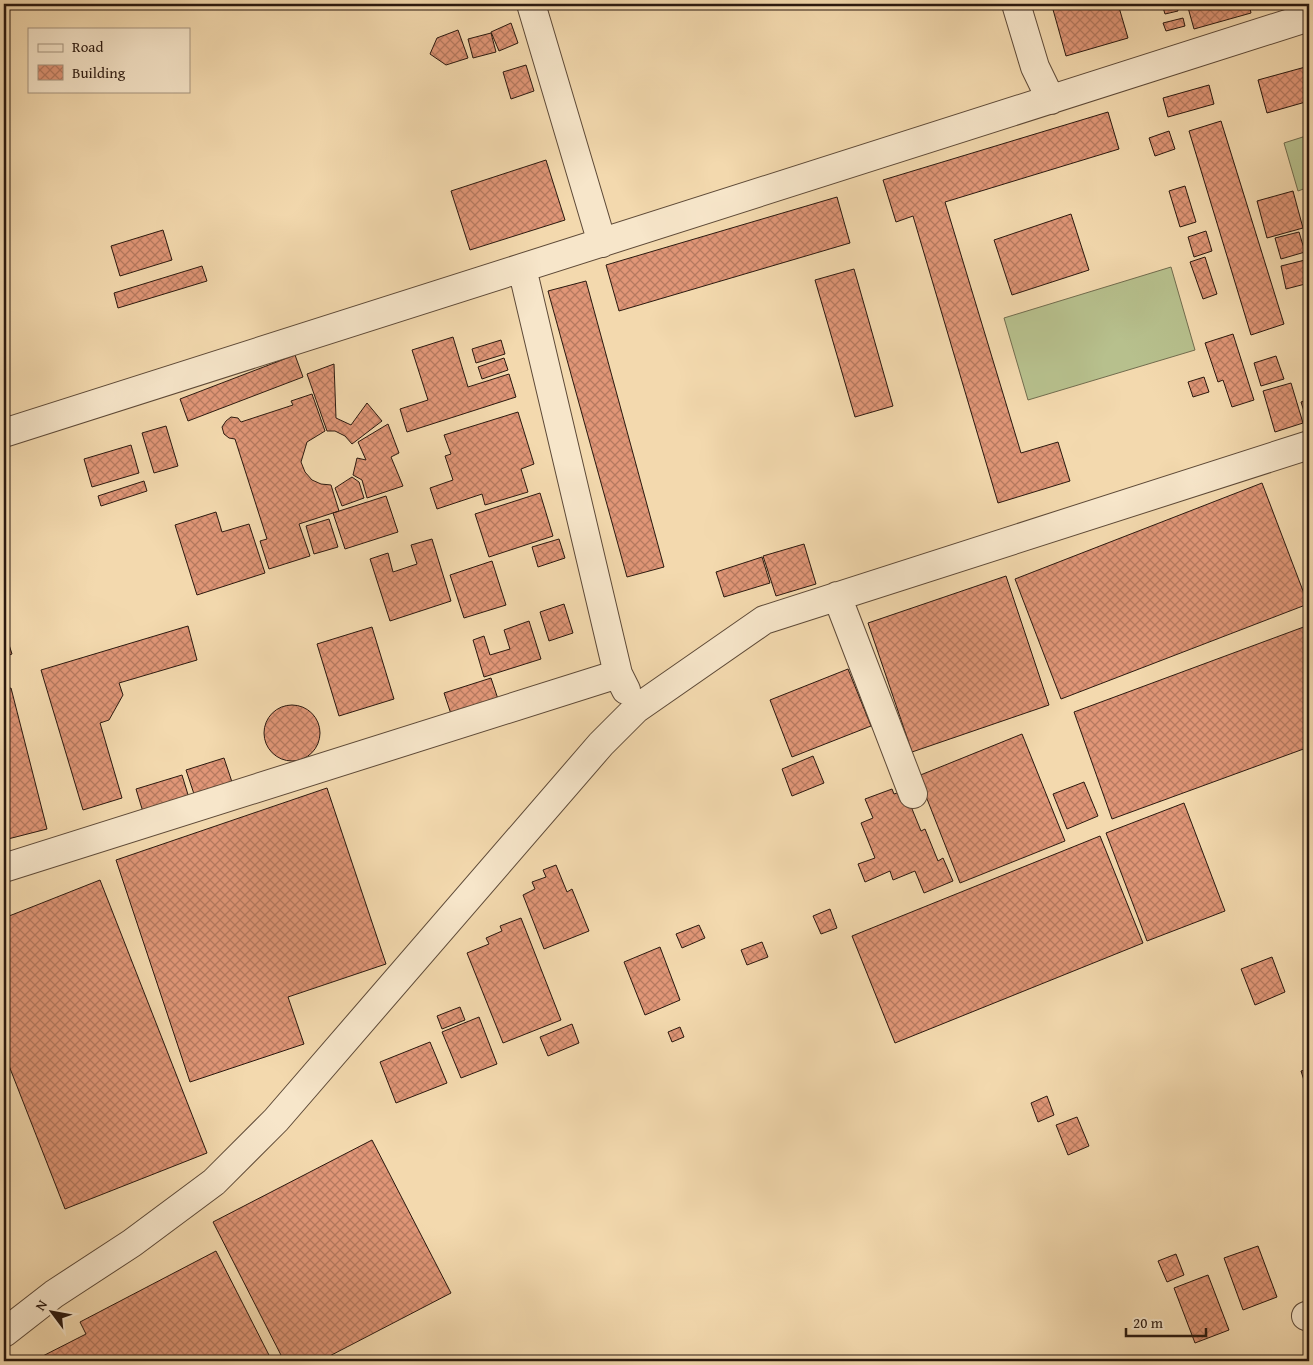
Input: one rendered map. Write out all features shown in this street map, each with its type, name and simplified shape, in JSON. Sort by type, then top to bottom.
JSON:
[{"type":"street","points":[[531,4],[602,243]]},
{"type":"street","points":[[1016,4],[1035,66],[1051,100]]},
{"type":"street","points":[[4,433],[1309,17]]},
{"type":"street","points":[[522,268],[618,674],[636,708]]},
{"type":"street","points":[[4,1333],[54,1294],[132,1243],[214,1182],[276,1120],[600,744],[636,708],[764,620],[1309,445]]},
{"type":"street","points":[[837,596],[913,794]]},
{"type":"street","points":[[4,868],[618,674]]},
{"type":"green space","points":[[1309,135],[1309,187],[1298,191],[1284,143]]},
{"type":"green space","points":[[1171,267],[1195,350],[1028,400],[1004,318]]},
{"type":"building","points":[[396,4],[421,4],[413,8],[404,8]]},
{"type":"building","points":[[1060,4],[1118,4],[1128,38],[1066,56],[1052,6]]},
{"type":"building","points":[[1162,4],[1176,4],[1178,11],[1165,14]]},
{"type":"building","points":[[1187,4],[1249,4],[1251,13],[1194,29]]},
{"type":"building","points":[[1183,18],[1185,26],[1166,31],[1163,23]]},
{"type":"building","points":[[511,23],[518,43],[499,51],[491,32]]},
{"type":"building","points":[[458,30],[468,58],[446,65],[430,54],[437,38]]},
{"type":"building","points":[[491,33],[496,52],[473,58],[468,39]]},
{"type":"building","points":[[526,65],[534,91],[511,99],[503,72]]},
{"type":"building","points":[[1309,66],[1309,101],[1267,113],[1258,80]]},
{"type":"building","points":[[1209,85],[1214,104],[1168,117],[1163,98]]},
{"type":"building","points":[[1108,112],[1119,149],[945,202],[1021,453],[1058,442],[1070,481],[998,503],[913,216],[896,222],[883,180]]},
{"type":"building","points":[[1221,121],[1284,324],[1251,335],[1189,131]]},
{"type":"building","points":[[1169,131],[1175,149],[1155,156],[1149,138]]},
{"type":"building","points":[[546,160],[565,220],[470,250],[451,191]]},
{"type":"building","points":[[1185,186],[1196,222],[1180,227],[1169,191]]},
{"type":"building","points":[[1293,191],[1303,228],[1267,238],[1257,201]]},
{"type":"building","points":[[837,197],[850,243],[619,311],[606,265]]},
{"type":"building","points":[[1071,214],[1089,270],[1012,295],[994,240]]},
{"type":"building","points":[[163,230],[172,260],[120,276],[111,246]]},
{"type":"building","points":[[1206,231],[1212,251],[1194,257],[1188,237]]},
{"type":"building","points":[[1299,232],[1305,252],[1281,259],[1275,238]]},
{"type":"building","points":[[1205,257],[1217,294],[1203,299],[1190,262]]},
{"type":"building","points":[[1309,259],[1309,283],[1286,289],[1281,266]]},
{"type":"building","points":[[202,266],[207,281],[118,308],[114,293]]},
{"type":"building","points":[[854,269],[893,406],[855,417],[815,280]]},
{"type":"building","points":[[586,281],[664,567],[627,577],[548,291]]},
{"type":"building","points":[[1233,334],[1254,400],[1232,407],[1223,380],[1218,382],[1205,343]]},
{"type":"building","points":[[453,337],[468,387],[509,374],[516,397],[407,432],[400,409],[428,400],[412,350]]},
{"type":"building","points":[[501,340],[505,354],[476,363],[472,349]]},
{"type":"building","points":[[295,355],[303,377],[188,421],[180,399]]},
{"type":"building","points":[[1276,356],[1284,379],[1261,386],[1254,363]]},
{"type":"building","points":[[504,358],[508,370],[482,379],[478,367]]},
{"type":"building","points":[[334,364],[336,418],[351,425],[367,403],[382,421],[352,444],[345,436],[335,431],[327,431],[307,374]]},
{"type":"building","points":[[1204,377],[1209,392],[1193,397],[1188,382]]},
{"type":"building","points":[[1291,383],[1303,423],[1275,432],[1263,391]]},
{"type":"building","points":[[312,394],[325,431],[307,442],[301,462],[305,472],[312,480],[321,484],[331,485],[339,511],[299,524],[310,556],[269,569],[260,541],[267,539],[235,439],[229,438],[224,434],[222,427],[231,417],[238,418],[241,422],[293,405],[291,401]]},
{"type":"building","points":[[1309,399],[1309,424],[1308,424],[1301,402]]},
{"type":"building","points":[[518,412],[534,464],[521,469],[528,492],[485,505],[482,494],[437,509],[430,488],[453,480],[445,456],[451,454],[444,435]]},
{"type":"building","points":[[388,424],[399,453],[391,457],[403,486],[367,498],[362,480],[353,475],[357,458],[366,460],[358,442]]},
{"type":"building","points":[[166,426],[178,466],[154,473],[142,433]]},
{"type":"building","points":[[131,445],[139,473],[92,487],[84,459]]},
{"type":"building","points":[[352,477],[359,482],[364,498],[342,506],[335,488]]},
{"type":"building","points":[[144,481],[147,491],[101,506],[98,496]]},
{"type":"building","points":[[1262,483],[1308,604],[1061,699],[1015,579]]},
{"type":"building","points":[[540,493],[553,536],[489,557],[475,514]]},
{"type":"building","points":[[386,496],[398,532],[345,549],[333,513]]},
{"type":"building","points":[[216,512],[222,532],[249,524],[265,573],[197,595],[175,525]]},
{"type":"building","points":[[329,519],[338,547],[314,554],[306,526]]},
{"type":"building","points":[[432,539],[451,601],[390,621],[370,559],[388,553],[393,572],[417,564],[411,545]]},
{"type":"building","points":[[559,539],[565,558],[538,567],[532,547]]},
{"type":"building","points":[[804,544],[816,584],[776,596],[763,556]]},
{"type":"building","points":[[762,557],[770,583],[724,597],[716,572]]},
{"type":"building","points":[[492,561],[506,605],[464,618],[450,575]]},
{"type":"building","points":[[1006,576],[1049,705],[912,752],[868,623]]},
{"type":"building","points":[[564,604],[573,633],[549,641],[540,612]]},
{"type":"building","points":[[529,621],[541,659],[484,677],[473,640],[484,636],[490,655],[510,649],[504,630]]},
{"type":"building","points":[[1309,625],[1309,747],[1112,819],[1074,712]]},
{"type":"building","points":[[188,626],[197,660],[119,683],[123,695],[109,720],[100,723],[122,798],[83,810],[41,670]]},
{"type":"building","points":[[372,627],[394,699],[339,716],[317,644]]},
{"type":"building","points":[[4,629],[12,654],[4,657]]},
{"type":"building","points":[[848,669],[871,726],[792,757],[770,700]]},
{"type":"building","points":[[491,678],[500,705],[451,714],[444,693]]},
{"type":"building","points":[[11,688],[47,829],[4,840],[4,690]]},
{"type":"building","points":[[287,705],[297,705],[312,713],[318,722],[320,733],[318,744],[312,753],[297,761],[287,761],[276,756],[269,749],[264,738],[264,728],[269,717],[276,710]]},
{"type":"building","points":[[1022,734],[1065,841],[960,883],[918,776]]},
{"type":"building","points":[[813,756],[824,783],[792,796],[782,769]]},
{"type":"building","points":[[224,758],[233,785],[195,797],[186,770]]},
{"type":"building","points":[[182,775],[189,798],[143,812],[136,789]]},
{"type":"building","points":[[1084,782],[1098,816],[1067,829],[1053,794]]},
{"type":"building","points":[[327,788],[386,964],[288,997],[304,1044],[190,1082],[116,860]]},
{"type":"building","points":[[892,789],[894,794],[900,792],[906,806],[910,804],[921,831],[925,829],[938,861],[943,858],[953,881],[924,893],[915,871],[893,880],[890,871],[865,882],[858,864],[875,858],[861,823],[873,818],[865,799]]},
{"type":"building","points":[[1184,803],[1225,911],[1147,941],[1106,833]]},
{"type":"building","points":[[1100,836],[1143,943],[895,1043],[852,936]]},
{"type":"building","points":[[556,865],[567,892],[572,889],[589,931],[544,949],[523,895],[535,889],[532,882],[546,877],[543,870]]},
{"type":"building","points":[[100,880],[207,1153],[65,1209],[4,1053],[4,918]]},
{"type":"building","points":[[830,909],[837,928],[821,934],[813,916]]},
{"type":"building","points":[[521,918],[561,1020],[503,1043],[467,953],[489,944],[486,938],[502,931],[500,926]]},
{"type":"building","points":[[699,925],[705,938],[682,948],[676,934]]},
{"type":"building","points":[[762,942],[768,957],[747,965],[741,950]]},
{"type":"building","points":[[660,947],[680,1000],[645,1015],[624,962]]},
{"type":"building","points":[[1272,957],[1285,992],[1255,1005],[1241,969]]},
{"type":"building","points":[[460,1007],[465,1020],[442,1029],[437,1016]]},
{"type":"building","points":[[479,1017],[497,1064],[461,1078],[442,1032]]},
{"type":"building","points":[[572,1024],[579,1043],[548,1056],[540,1037]]},
{"type":"building","points":[[680,1027],[684,1037],[672,1042],[668,1032]]},
{"type":"building","points":[[430,1042],[447,1083],[396,1103],[380,1062]]},
{"type":"building","points":[[1309,1069],[1309,1093],[1308,1093],[1301,1071]]},
{"type":"building","points":[[1047,1096],[1054,1115],[1038,1122],[1031,1103]]},
{"type":"building","points":[[1077,1117],[1089,1146],[1068,1155],[1056,1125]]},
{"type":"building","points":[[372,1140],[451,1293],[320,1361],[284,1361],[213,1222]]},
{"type":"building","points":[[1258,1246],[1277,1297],[1243,1310],[1224,1258]]},
{"type":"building","points":[[216,1251],[272,1361],[33,1361],[86,1334],[80,1322]]},
{"type":"building","points":[[1176,1254],[1184,1275],[1167,1282],[1158,1261]]},
{"type":"building","points":[[1208,1275],[1229,1330],[1195,1343],[1174,1288]]}]
